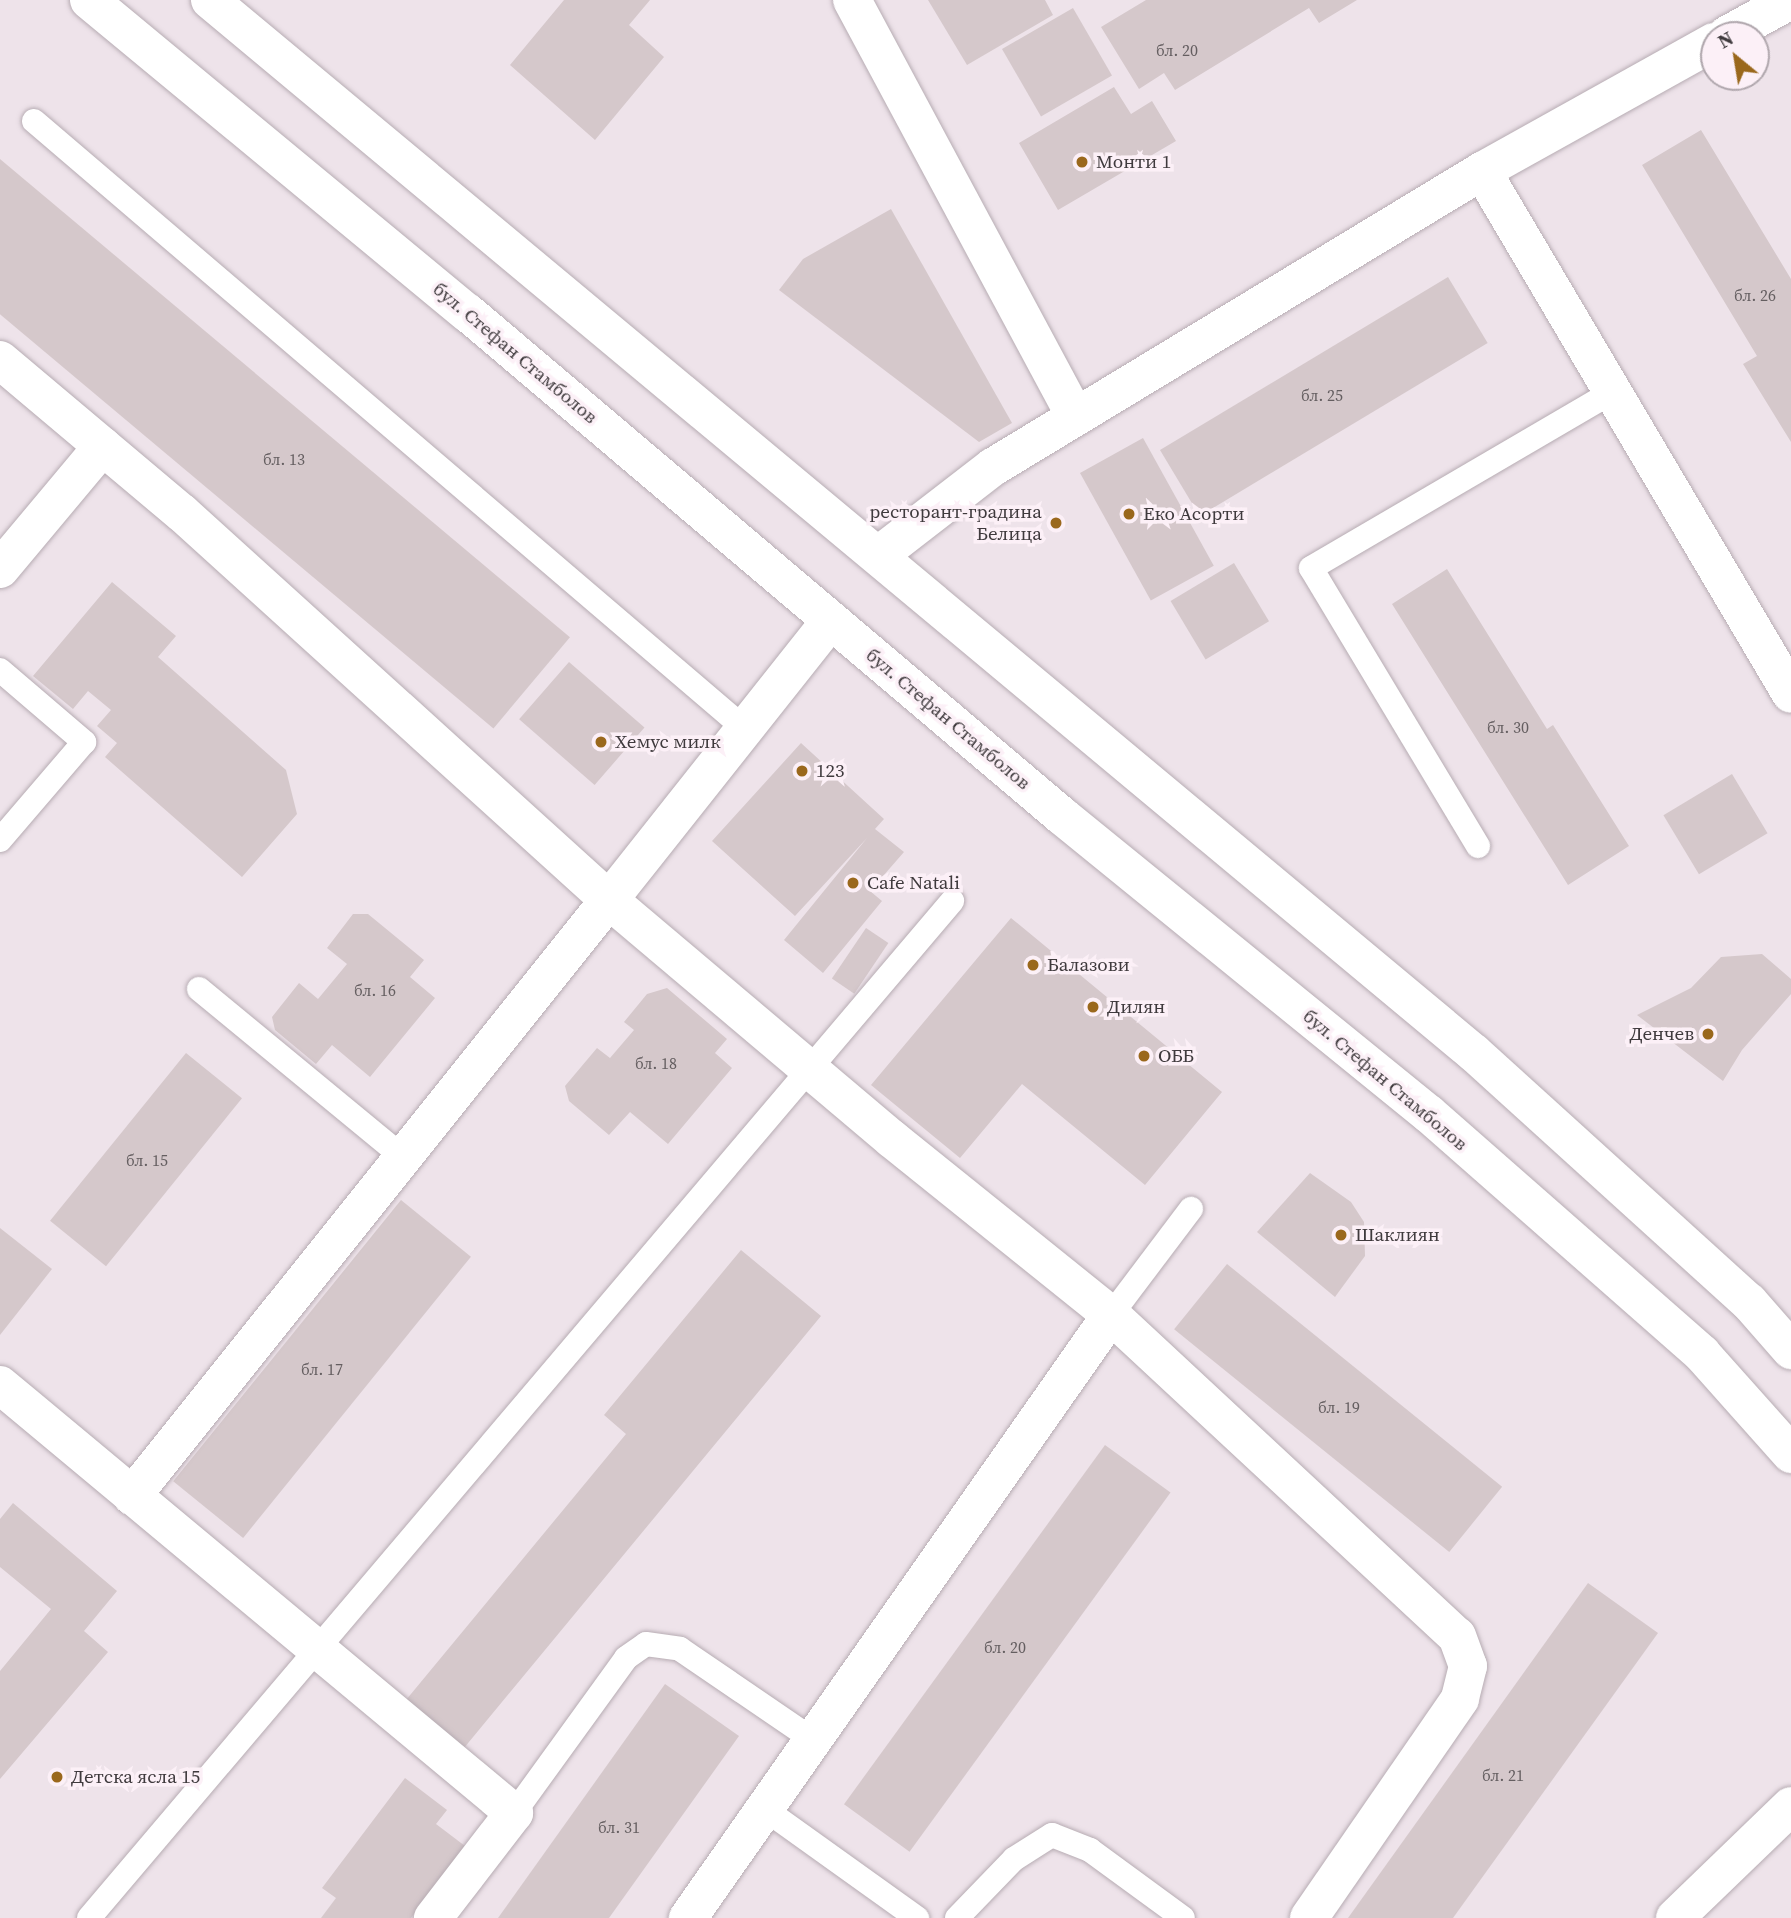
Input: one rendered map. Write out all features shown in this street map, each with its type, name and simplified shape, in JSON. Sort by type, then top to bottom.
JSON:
[{"type":"street","name":"бул. Стефан Стамболов","points":[[89,0],[1073,824],[1429,1114],[1702,1354],[1791,1454]]},
{"type":"street","points":[[210,0],[1474,1053],[1749,1302],[1791,1350]]},
{"type":"street","points":[[852,0],[1076,416]]},
{"type":"street","points":[[1753,21],[1791,1]]},
{"type":"street","points":[[879,555],[993,467],[1482,171],[1700,50]]},
{"type":"street","points":[[1482,171],[1791,694]]},
{"type":"street","points":[[0,360],[103,446],[609,900],[807,1069],[1111,1315],[1458,1636],[1468,1667],[1460,1699],[1309,1918]]},
{"type":"street","points":[[0,569],[103,446]]},
{"type":"street","points":[[132,1496],[831,620]]},
{"type":"street","points":[[688,1918],[815,1741],[1111,1315]]},
{"type":"street","points":[[0,1385],[313,1649],[514,1813],[433,1918]]},
{"type":"street","points":[[1675,1918],[1791,1806]]},
{"type":"lane","points":[[34,121],[744,728]]},
{"type":"lane","points":[[1478,846],[1311,568],[1612,391]]},
{"type":"lane","points":[[0,670],[84,742],[0,840]]},
{"type":"lane","points":[[89,1918],[313,1649],[952,901]]},
{"type":"lane","points":[[199,989],[403,1157]]},
{"type":"lane","points":[[1111,1315],[1191,1209]]},
{"type":"lane","points":[[514,1813],[626,1658],[646,1644],[680,1649],[815,1741]]},
{"type":"lane","points":[[766,1810],[917,1918]]},
{"type":"lane","points":[[957,1918],[1014,1859],[1052,1835],[1090,1850],[1183,1918]]},
{"type":"building","points":[[564,0],[650,0],[629,25],[664,57],[595,140],[510,65]]},
{"type":"building","points":[[928,0],[1045,0],[1053,15],[967,65]]},
{"type":"building","points":[[1146,0],[1357,0],[1319,23],[1309,8],[1175,90],[1164,73],[1139,89],[1101,27]]},
{"type":"building","points":[[1073,8],[1112,76],[1041,117],[1002,49]]},
{"type":"building","points":[[1114,87],[1131,114],[1152,101],[1176,141],[1058,210],[1019,143]]},
{"type":"building","points":[[1701,130],[1791,279],[1791,442],[1743,364],[1757,356],[1642,165]]},
{"type":"building","points":[[0,159],[570,637],[493,728],[0,314]]},
{"type":"building","points":[[891,209],[1012,423],[979,442],[779,290],[803,259]]},
{"type":"building","points":[[1448,277],[1488,343],[1200,516],[1160,450]]},
{"type":"building","points":[[1143,438],[1214,566],[1151,601],[1080,473]]},
{"type":"building","points":[[1234,563],[1269,621],[1206,659],[1171,601]]},
{"type":"building","points":[[1447,569],[1547,729],[1553,725],[1629,846],[1568,885],[1392,604]]},
{"type":"building","points":[[112,582],[176,636],[158,657],[286,770],[297,814],[242,877],[105,757],[117,743],[97,726],[111,710],[88,691],[73,709],[33,676]]},
{"type":"building","points":[[569,662],[644,728],[595,785],[519,719]]},
{"type":"building","points":[[801,743],[884,819],[875,829],[904,852],[870,891],[882,901],[823,973],[784,940],[867,838],[795,916],[712,841]]},
{"type":"building","points":[[1732,774],[1768,833],[1699,874],[1663,815]]},
{"type":"building","points":[[353,914],[368,914],[424,960],[410,977],[435,998],[370,1077],[332,1045],[316,1064],[275,1030],[272,1017],[299,983],[318,999],[347,964],[327,948]]},
{"type":"building","points":[[1011,918],[1222,1092],[1145,1185],[1022,1084],[960,1158],[871,1085]]},
{"type":"building","points":[[866,928],[888,943],[854,994],[832,979]]},
{"type":"building","points":[[1762,954],[1791,979],[1791,994],[1742,1050],[1723,1081],[1637,1015],[1691,988],[1721,957]]},
{"type":"building","points":[[667,988],[727,1039],[715,1053],[732,1068],[668,1144],[630,1112],[609,1135],[569,1101],[565,1086],[597,1048],[610,1058],[634,1030],[624,1022],[647,994]]},
{"type":"building","points":[[186,1053],[242,1098],[106,1266],[50,1221]]},
{"type":"building","points":[[1310,1173],[1351,1202],[1364,1222],[1365,1256],[1335,1297],[1257,1232]]},
{"type":"building","points":[[401,1200],[471,1257],[243,1538],[173,1481]]},
{"type":"building","points":[[0,1228],[52,1269],[0,1335]]},
{"type":"building","points":[[741,1250],[821,1316],[464,1748],[406,1700],[626,1434],[604,1415]]},
{"type":"building","points":[[1227,1264],[1502,1487],[1449,1552],[1174,1329]]},
{"type":"building","points":[[1105,1445],[1171,1493],[910,1852],[844,1804]]},
{"type":"building","points":[[13,1503],[117,1591],[84,1631],[108,1652],[0,1779],[0,1671],[51,1609],[0,1567],[0,1519]]},
{"type":"building","points":[[1588,1583],[1658,1633],[1453,1918],[1348,1918]]},
{"type":"building","points":[[665,1684],[739,1736],[609,1918],[498,1918]]},
{"type":"building","points":[[405,1778],[447,1810],[436,1824],[465,1846],[411,1918],[321,1918],[336,1898],[322,1888]]},
{"type":"place","name":"Монти 1","points":[[1082,162]]},
{"type":"place","name":"Еко Асорти","points":[[1129,514]]},
{"type":"place","name":"ресторант-градина Белица","points":[[1056,523]]},
{"type":"place","name":"Хемус милк","points":[[601,742]]},
{"type":"place","name":"123","points":[[802,771]]},
{"type":"place","name":"Cafe Natali","points":[[853,883]]},
{"type":"place","name":"Балазови","points":[[1033,965]]},
{"type":"place","name":"Дилян","points":[[1093,1007]]},
{"type":"place","name":"Денчев","points":[[1708,1034]]},
{"type":"place","name":"ОББ","points":[[1144,1056]]},
{"type":"place","name":"Шаклиян","points":[[1341,1235]]},
{"type":"place","name":"Детска ясла 15","points":[[57,1777]]}]
